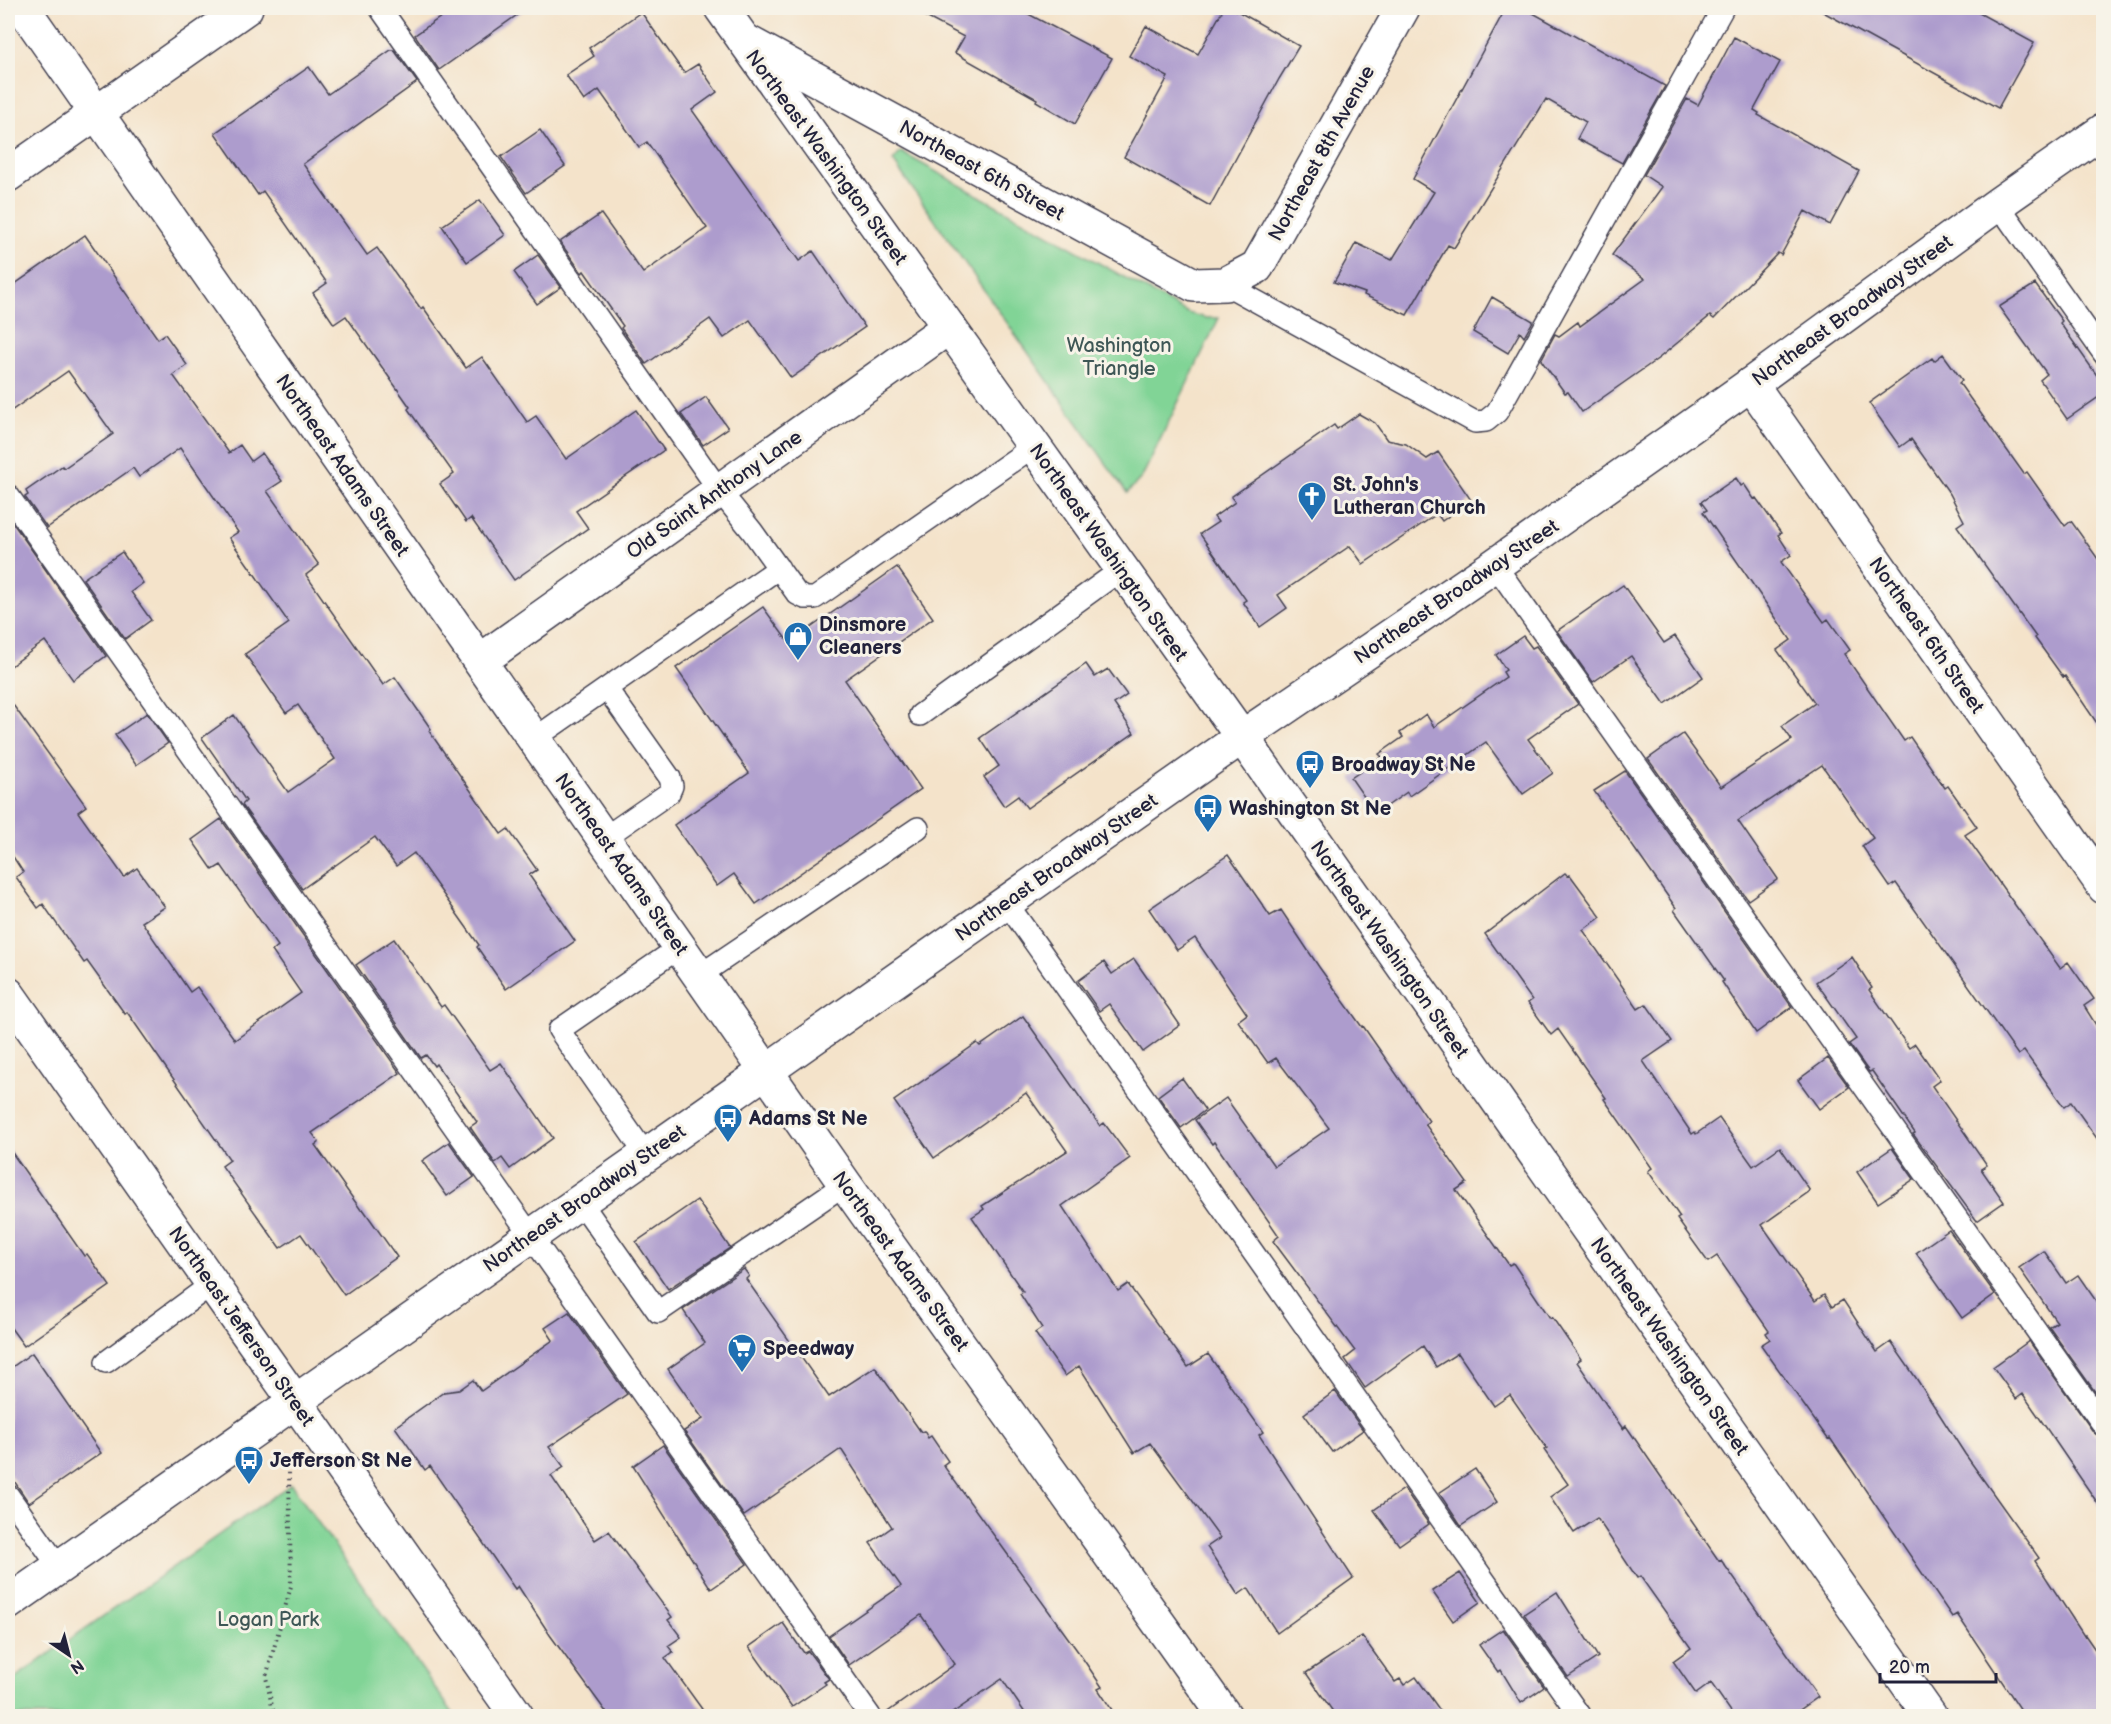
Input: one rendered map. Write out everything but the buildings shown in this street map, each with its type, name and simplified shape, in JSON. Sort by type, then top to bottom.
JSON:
[{"type":"street","name":"Northeast Adams Street","points":[[23,8],[98,112],[845,1184],[873,1220],[1225,1716]]},
{"type":"street","points":[[8,175],[246,8]]},
{"type":"street","name":"Northeast Washington Street","points":[[721,8],[1242,737],[1930,1716]]},
{"type":"street","name":"Northeast 8th Avenue","points":[[1225,284],[1257,267],[1403,8]]},
{"type":"street","name":"Northeast 6th Street","points":[[744,40],[1194,285],[1225,284]]},
{"type":"street","name":"Northeast Broadway Street","points":[[8,1603],[1242,737],[1495,565],[2103,130]]},
{"type":"street","name":"Old Saint Anthony Lane","points":[[480,661],[949,327]]},
{"type":"street","name":"Northeast 6th Street","points":[[1751,384],[2103,887]]},
{"type":"street","name":"Northeast Jefferson Street","points":[[8,994],[518,1716]]},
{"type":"lane","points":[[380,8],[719,490],[752,531],[797,594],[805,598],[815,598],[1034,446]]},
{"type":"lane","points":[[1225,284],[1475,422],[1486,421],[1497,411],[1723,8]]},
{"type":"lane","points":[[1998,204],[2103,354]]},
{"type":"lane","points":[[8,495],[870,1716]]},
{"type":"lane","points":[[1495,565],[2103,1426]]},
{"type":"lane","points":[[534,739],[779,568]]},
{"type":"lane","points":[[920,715],[1122,569]]},
{"type":"lane","points":[[604,838],[669,793],[672,786],[670,778],[607,689]]},
{"type":"lane","points":[[700,975],[918,828]]},
{"type":"lane","points":[[1006,902],[1580,1716]]},
{"type":"lane","points":[[646,1155],[559,1030],[680,947]]},
{"type":"lane","points":[[580,1201],[658,1312],[845,1184]]},
{"type":"lane","points":[[106,1362],[212,1284]]},
{"type":"lane","points":[[8,1495],[59,1567]]},
{"type":"path","points":[[274,1716],[266,1677],[291,1586],[289,1473]]},
{"type":"green space","name":"Washington Triangle","points":[[901,152],[1188,313],[1206,318],[1219,318],[1142,477],[1127,493],[893,161]]},
{"type":"green space","name":"Logan Park","points":[[291,1484],[455,1716],[8,1716],[8,1683]]},
{"type":"place","name":"St. John's Lutheran Church","points":[[1312,522]]},
{"type":"place","name":"Dinsmore Cleaners","points":[[798,662]]},
{"type":"place","name":"Broadway St Ne","points":[[1310,790]]},
{"type":"place","name":"Washington St Ne","points":[[1208,834]]},
{"type":"place","name":"Adams St Ne","points":[[728,1144]]},
{"type":"place","name":"Speedway","points":[[742,1374]]},
{"type":"place","name":"Jefferson St Ne","points":[[249,1486]]}]
